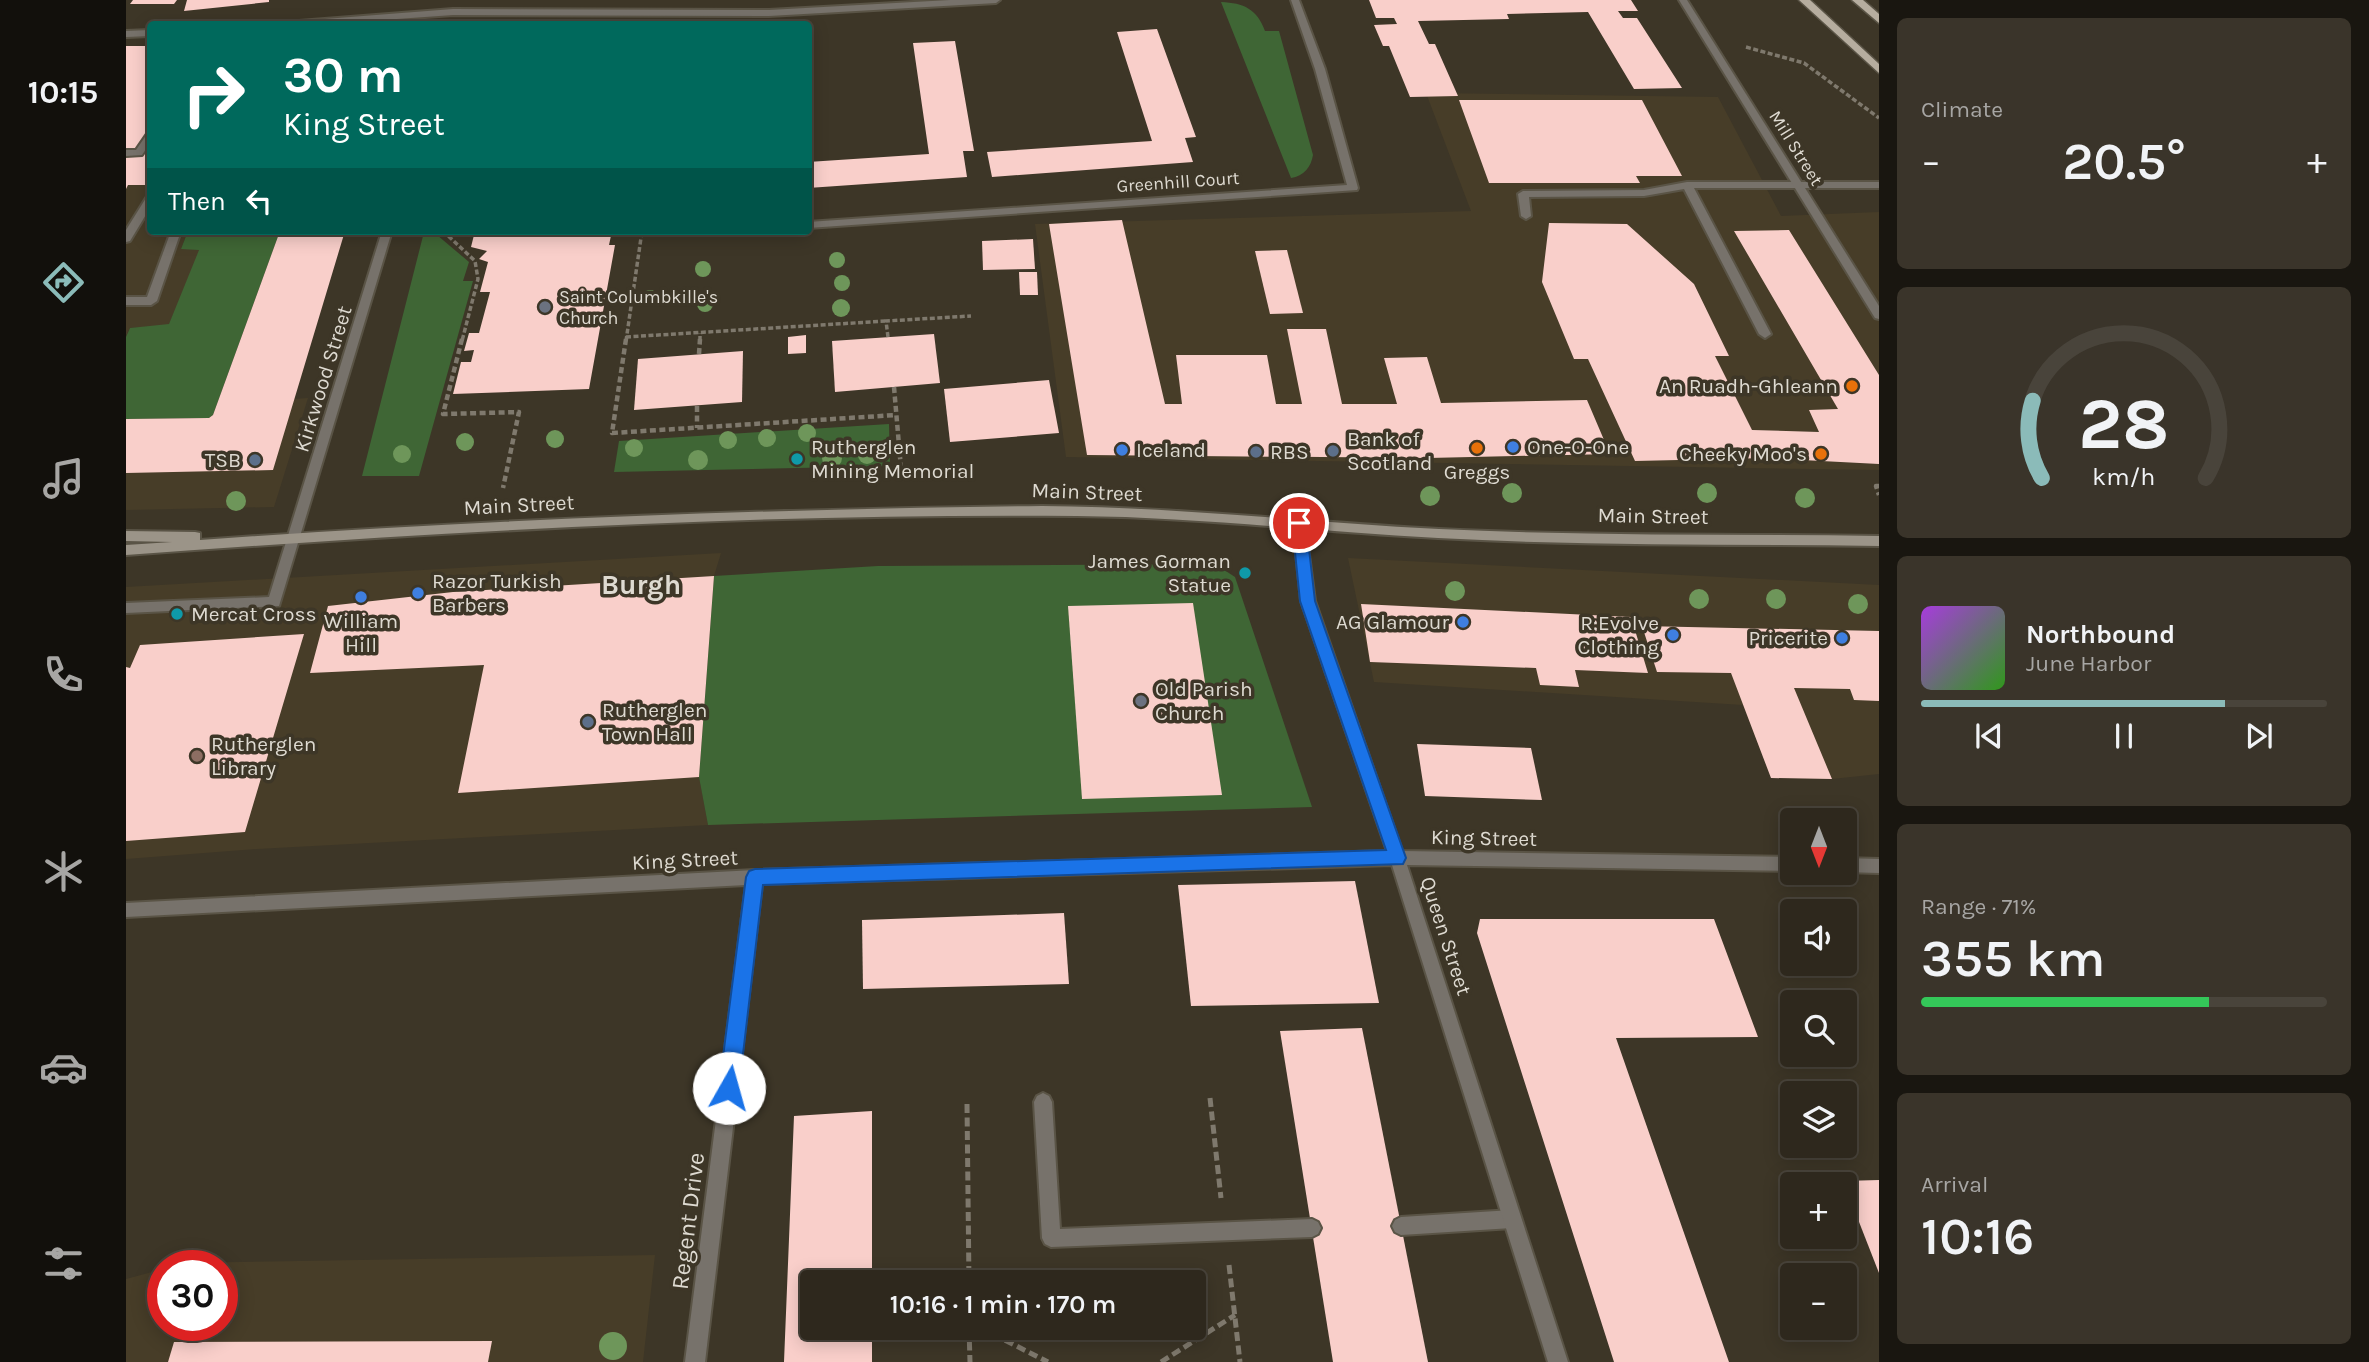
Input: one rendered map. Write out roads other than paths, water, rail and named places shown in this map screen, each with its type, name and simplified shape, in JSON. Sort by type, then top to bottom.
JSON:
[{"type":"main road","points":[[1804,0],[1879,70]]},
{"type":"main road","points":[[1857,0],[1879,20]]},
{"type":"main road","name":"Main Street","points":[[126,550],[294,537],[600,522],[1046,510],[1299,523],[1380,530],[1879,541]]},
{"type":"main road","name":"Main Street","points":[[126,536],[294,537]]},
{"type":"street","points":[[338,21],[453,12],[769,13],[996,0]]},
{"type":"street","name":"Greenhill Court","points":[[812,225],[1353,188],[1320,69],[1295,0]]},
{"type":"street","name":"Mill Street","points":[[1683,0],[1879,315]]},
{"type":"street","points":[[450,21],[453,12]]},
{"type":"street","points":[[126,34],[147,33]]},
{"type":"street","points":[[126,153],[139,153],[147,141]]},
{"type":"street","points":[[1687,185],[1765,334]]},
{"type":"street","points":[[1526,216],[1522,194],[1644,193],[1687,185],[1879,185]]},
{"type":"street","points":[[126,239],[147,205]]},
{"type":"street","points":[[126,301],[151,301],[175,235]]},
{"type":"street","name":"Kirkwood Street","points":[[294,537],[386,235]]},
{"type":"street","name":"Queen Street","points":[[1299,523],[1308,601],[1397,858],[1558,1362]]},
{"type":"street","points":[[126,608],[274,602],[294,537]]},
{"type":"street","name":"King Street","points":[[126,910],[755,877],[1397,858],[1780,864]]},
{"type":"street","points":[[1857,865],[1879,866]]},
{"type":"street","name":"Regent Drive","points":[[695,1362],[755,877]]},
{"type":"street","points":[[1043,1102],[1051,1238],[1312,1228]]},
{"type":"street","points":[[1401,1226],[1512,1219]]},
{"type":"place","name":"Saint Columbkille's Church","points":[[545,307]]},
{"type":"place","name":"An Ruadh-Ghleann","points":[[1852,386]]},
{"type":"place","name":"One-O-One","points":[[1513,447]]},
{"type":"place","name":"Greggs","points":[[1477,448]]},
{"type":"place","name":"Iceland","points":[[1122,450]]},
{"type":"place","name":"Bank of Scotland","points":[[1333,451]]},
{"type":"place","name":"RBS","points":[[1256,452]]},
{"type":"place","name":"Cheeky Moo's","points":[[1821,454]]},
{"type":"place","name":"Rutherglen Mining Memorial","points":[[797,459]]},
{"type":"place","name":"TSB","points":[[255,460]]},
{"type":"place","name":"James Gorman Statue","points":[[1245,573]]},
{"type":"place","name":"Razor Turkish Barbers","points":[[418,593]]},
{"type":"place","name":"William Hill","points":[[361,597]]},
{"type":"place","name":"Mercat Cross","points":[[177,614]]},
{"type":"place","name":"AG Glamour","points":[[1463,622]]},
{"type":"place","name":"R:Evolve Clothing","points":[[1673,635]]},
{"type":"place","name":"Pricerite","points":[[1842,638]]},
{"type":"place","name":"Old Parish Church","points":[[1141,701]]},
{"type":"place","name":"Rutherglen Town Hall","points":[[588,722]]},
{"type":"place","name":"Rutherglen Library","points":[[197,756]]},
{"type":"district","name":"Burgh","points":[[641,584]]}]
